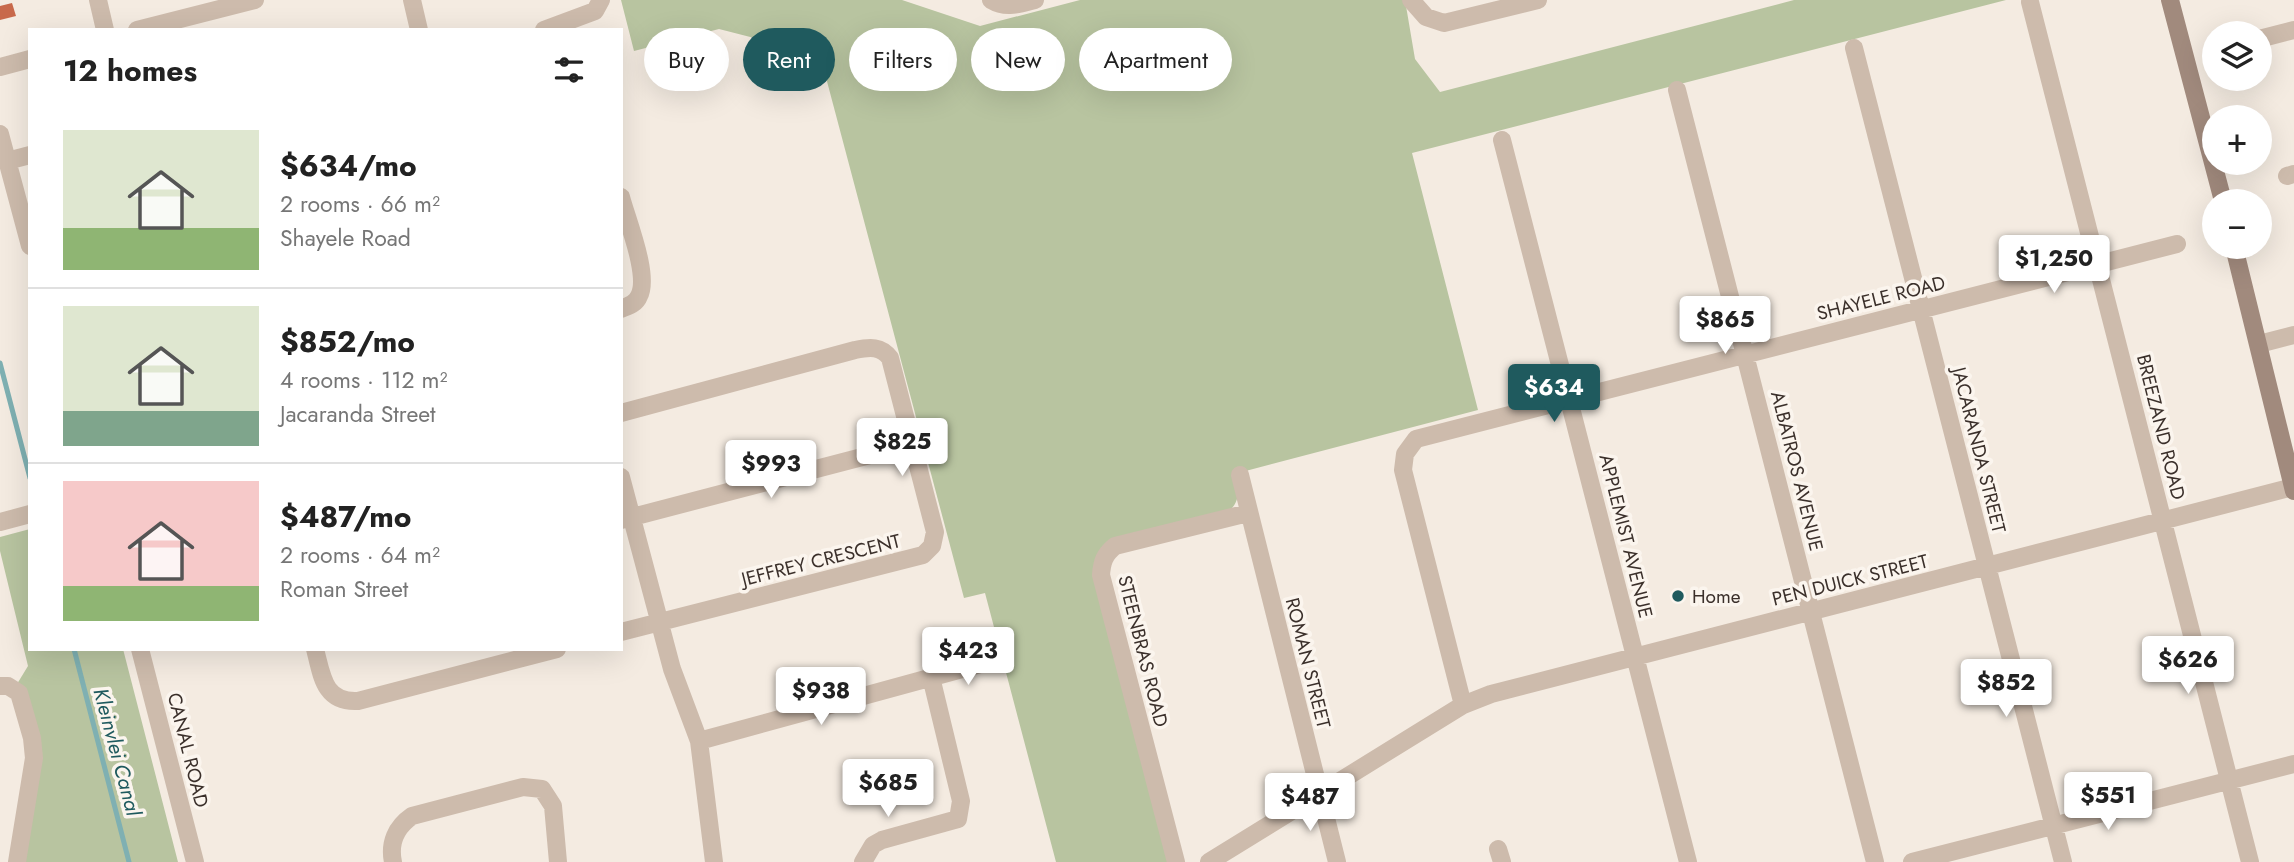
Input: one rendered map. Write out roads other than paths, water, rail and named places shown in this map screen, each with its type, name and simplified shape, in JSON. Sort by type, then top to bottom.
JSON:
[{"type":"street","points":[[98,0],[105,28]]},
{"type":"street","points":[[143,28],[205,6],[255,0]]},
{"type":"street","points":[[412,0],[419,28]]},
{"type":"street","points":[[991,0],[1001,6],[1035,0]]},
{"type":"street","points":[[1411,0],[1426,17],[1444,23],[1538,0]]},
{"type":"street","points":[[2170,0],[2220,189]]},
{"type":"street","points":[[549,28],[594,11],[601,1]]},
{"type":"street","name":"BREEZAND ROAD","points":[[2030,2],[2250,862]]},
{"type":"street","points":[[2272,36],[2294,30]]},
{"type":"street","name":"JACARANDA STREET","points":[[1854,48],[2063,862]]},
{"type":"street","points":[[0,67],[28,60]]},
{"type":"street","name":"ALBATROS AVENUE","points":[[1677,90],[1875,862]]},
{"type":"street","points":[[0,134],[28,239]]},
{"type":"street","name":"APPLEMIST AVENUE","points":[[1502,140],[1688,862]]},
{"type":"street","points":[[7,161],[28,156]]},
{"type":"street","points":[[623,204],[642,275],[640,295],[635,303],[623,308]]},
{"type":"street","name":"SHAYELE ROAD","points":[[1463,705],[1403,470],[1405,454],[1416,439],[2177,244]]},
{"type":"street","points":[[2237,259],[2293,489]]},
{"type":"street","points":[[2259,344],[2294,335]]},
{"type":"street","name":"JEFFREY CRESCENT","points":[[623,411],[871,347],[883,351],[890,359],[934,522],[935,538],[932,546],[923,555],[623,631]]},
{"type":"street","points":[[627,518],[912,443]]},
{"type":"street","name":"ROMAN STREET","points":[[1240,475],[1337,862]]},
{"type":"street","name":"PEN DUICK STREET","points":[[1209,862],[1463,705],[1491,694],[2293,489]]},
{"type":"street","points":[[623,491],[627,518],[672,669],[699,741],[714,862]]},
{"type":"street","name":"STEENBRAS ROAD","points":[[1175,862],[1101,575],[1102,563],[1115,547],[1248,513]]},
{"type":"street","points":[[0,522],[28,515]]},
{"type":"street","name":"CANAL ROAD","points":[[141,651],[195,862]]},
{"type":"street","points":[[316,651],[326,686],[332,694],[348,702],[549,651]]},
{"type":"street","points":[[699,741],[995,660]]},
{"type":"street","points":[[863,862],[873,845],[882,840],[958,819],[961,801],[932,677]]},
{"type":"street","points":[[0,686],[8,686],[19,693],[33,748],[34,758],[18,862]]},
{"type":"street","points":[[1912,862],[2294,764]]},
{"type":"street","points":[[393,862],[391,852],[394,838],[404,822],[412,816],[533,786],[542,789],[553,806],[558,862]]},
{"type":"waterway","name":"Kleinvlei Canal","points":[[0,363],[28,470]]},
{"type":"waterway","name":"Kleinvlei Canal","points":[[75,651],[129,862]]},
{"type":"place","name":"Home","points":[[1678,596]]}]
